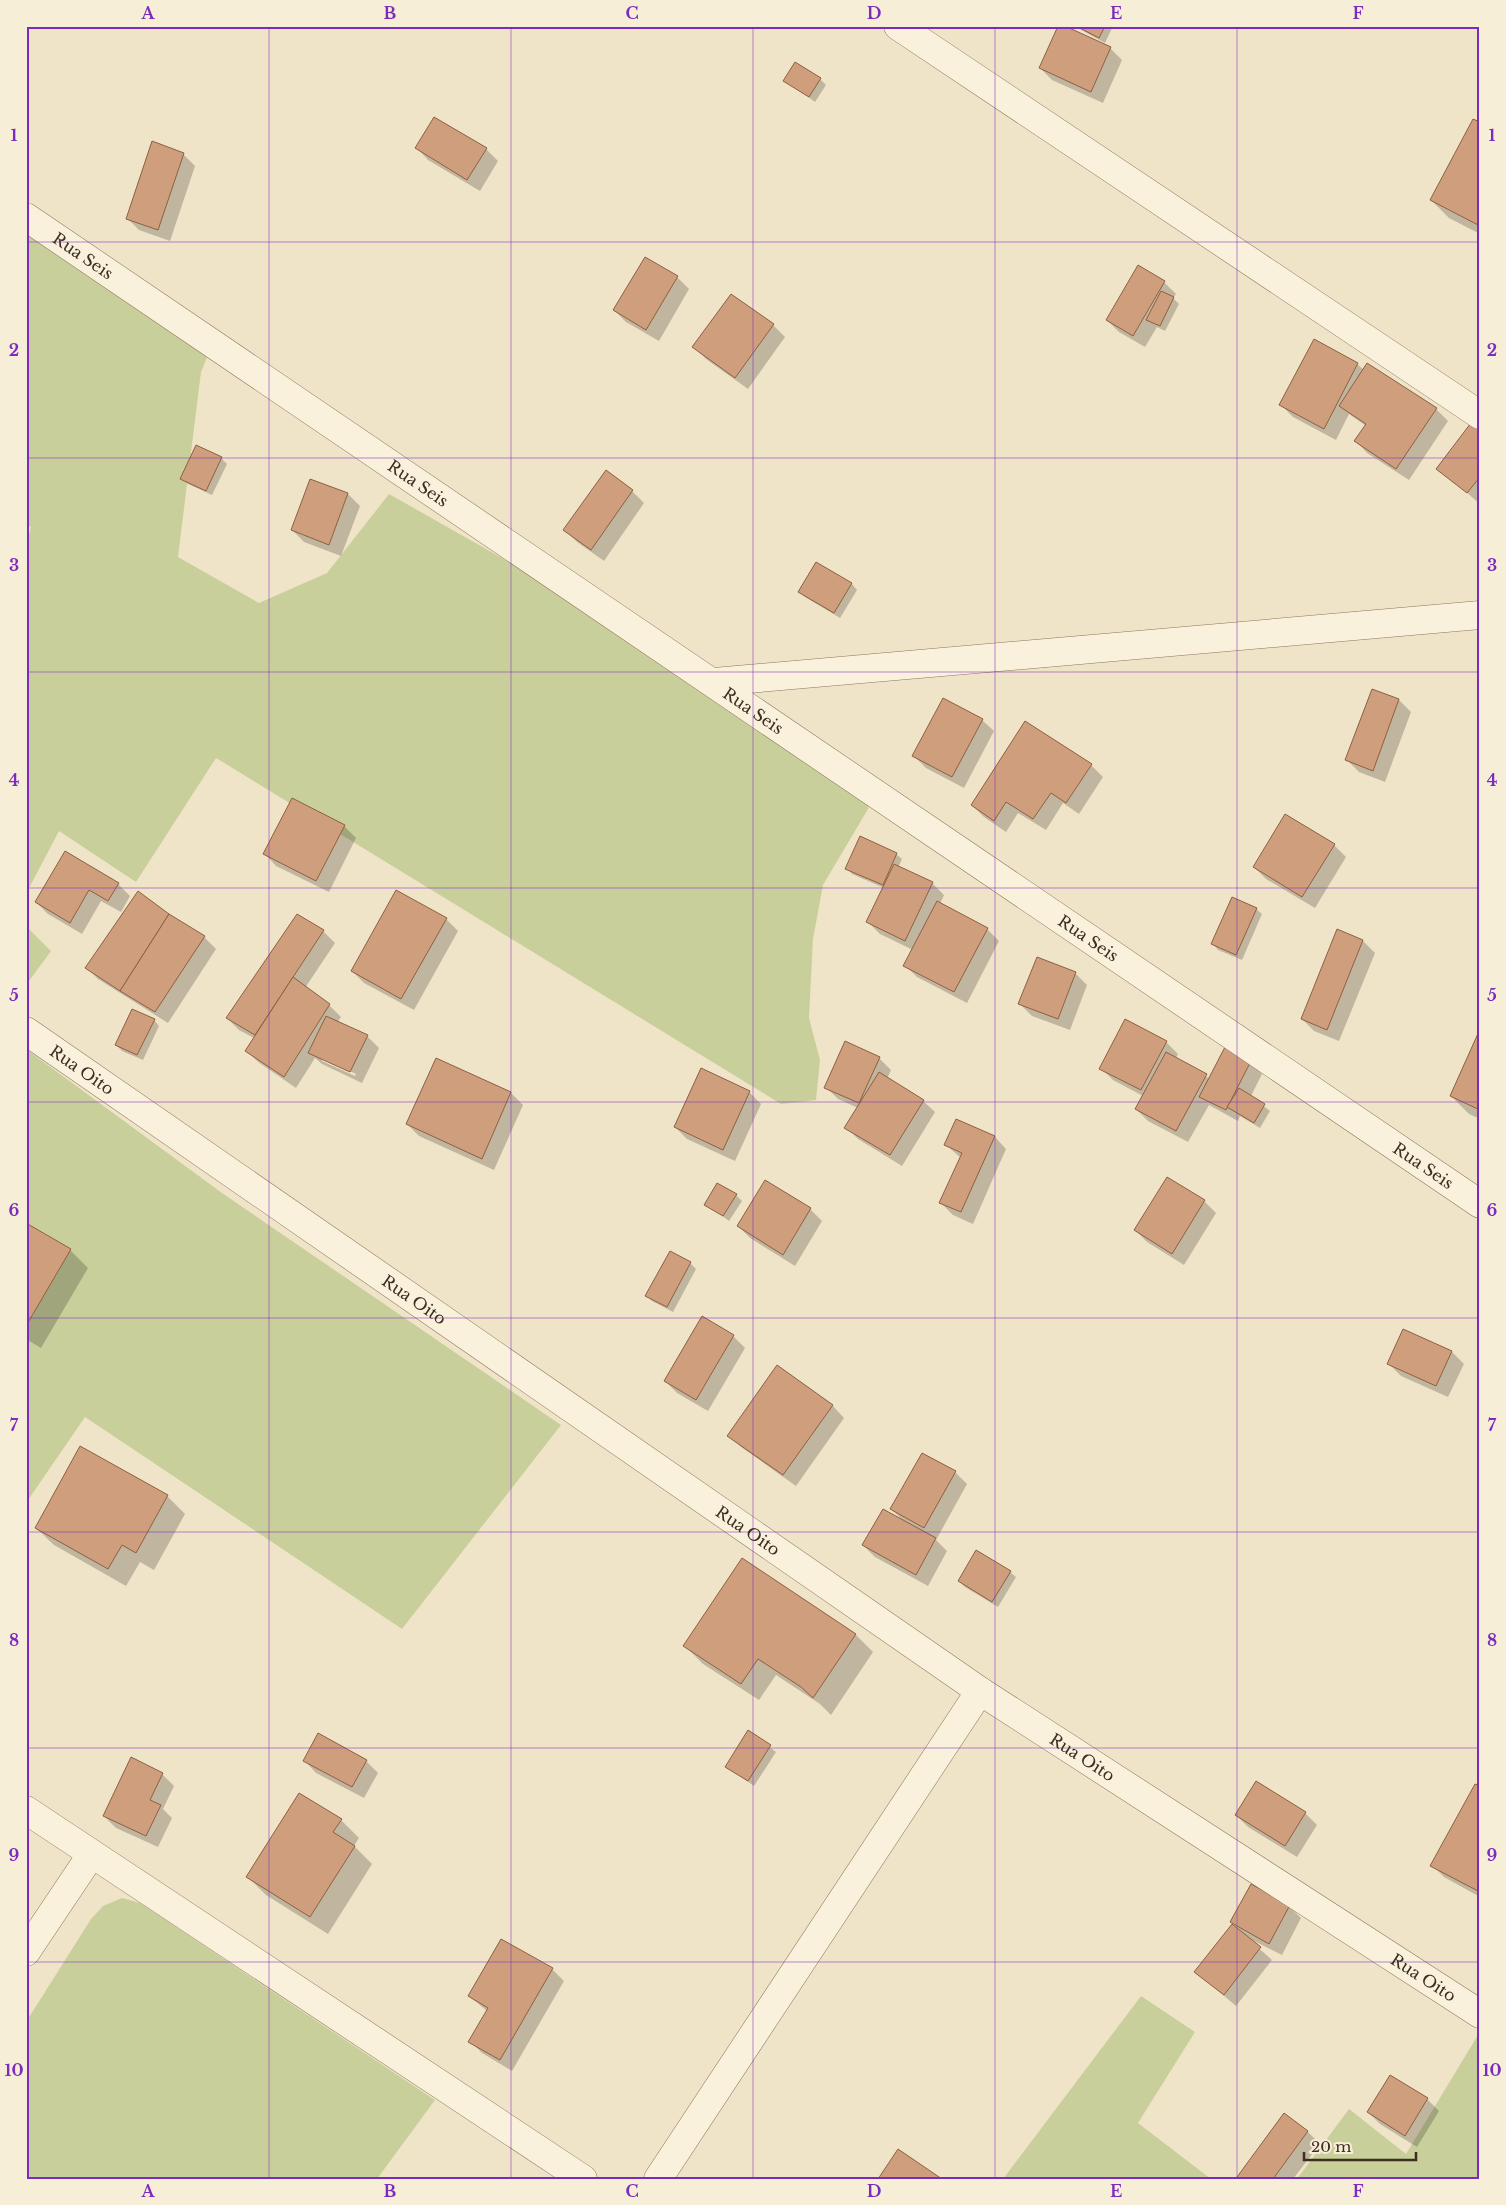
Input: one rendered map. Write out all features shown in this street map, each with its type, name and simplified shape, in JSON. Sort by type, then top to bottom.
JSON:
[{"type":"street","points":[[898,26],[1480,415]]},
{"type":"street","name":"Rua Seis","points":[[26,217],[714,682],[1480,1204]]},
{"type":"street","points":[[714,682],[1480,615]]},
{"type":"street","name":"Rua Oito","points":[[26,1031],[980,1691],[1480,2014]]},
{"type":"street","points":[[658,2179],[980,1691]]},
{"type":"street","points":[[26,1810],[583,2179]]},
{"type":"street","points":[[26,1952],[90,1854]]},
{"type":"green space","points":[[26,223],[210,350],[201,372],[178,557],[259,603],[327,573],[389,494],[606,617],[870,799],[868,809],[823,885],[813,939],[809,1018],[820,1060],[816,1100],[781,1104],[216,758],[136,882],[59,831],[26,894],[26,546],[31,527],[26,525]]},
{"type":"green space","points":[[26,926],[51,951],[26,985]]},
{"type":"green space","points":[[26,1049],[222,1193],[561,1425],[402,1629],[85,1417],[26,1503],[26,1326],[71,1249],[26,1223]]},
{"type":"green space","points":[[122,1898],[140,1903],[435,2100],[377,2179],[26,2179],[26,2022],[91,1919],[103,1906]]},
{"type":"green space","points":[[1141,1996],[1195,2032],[1138,2123],[1211,2179],[1003,2179]]},
{"type":"green space","points":[[1478,2035],[1480,2179],[1297,2179],[1349,2109],[1406,2154]]},
{"type":"building","points":[[1058,26],[1065,26],[1111,47],[1091,92],[1039,68]]},
{"type":"building","points":[[1076,26],[1105,26],[1099,38]]},
{"type":"building","points":[[795,62],[821,78],[809,97],[783,81]]},
{"type":"building","points":[[434,117],[487,148],[467,180],[415,148]]},
{"type":"building","points":[[1473,119],[1480,122],[1480,226],[1430,200]]},
{"type":"building","points":[[152,141],[184,153],[158,230],[126,219]]},
{"type":"building","points":[[645,257],[678,276],[646,330],[613,310]]},
{"type":"building","points":[[1138,265],[1165,281],[1133,336],[1106,320]]},
{"type":"building","points":[[1161,291],[1174,297],[1160,326],[1146,320]]},
{"type":"building","points":[[731,294],[774,324],[735,378],[692,347]]},
{"type":"building","points":[[1314,339],[1358,363],[1324,429],[1279,405]]},
{"type":"building","points":[[1367,363],[1437,408],[1396,469],[1354,441],[1366,424],[1339,406]]},
{"type":"building","points":[[1477,415],[1480,417],[1480,477],[1467,493],[1436,469]]},
{"type":"building","points":[[196,445],[222,457],[206,491],[180,479]]},
{"type":"building","points":[[606,470],[633,490],[591,550],[563,530]]},
{"type":"building","points":[[310,479],[348,493],[329,545],[291,530]]},
{"type":"building","points":[[816,562],[852,583],[834,613],[798,592]]},
{"type":"building","points":[[1372,689],[1399,699],[1373,771],[1345,760]]},
{"type":"building","points":[[943,698],[983,719],[952,777],[912,756]]},
{"type":"building","points":[[1025,721],[1092,764],[1066,803],[1051,793],[1033,819],[1006,802],[994,821],[971,805]]},
{"type":"building","points":[[292,798],[345,825],[316,881],[263,854]]},
{"type":"building","points":[[1285,814],[1335,844],[1302,897],[1253,867]]},
{"type":"building","points":[[860,836],[897,853],[883,885],[845,869]]},
{"type":"building","points":[[65,851],[119,883],[108,901],[89,890],[70,923],[35,902]]},
{"type":"building","points":[[894,864],[933,882],[905,941],[866,922]]},
{"type":"building","points":[[396,890],[447,918],[401,999],[351,971]]},
{"type":"building","points":[[138,891],[169,914],[120,991],[85,968]]},
{"type":"building","points":[[1232,897],[1257,908],[1236,955],[1211,944]]},
{"type":"building","points":[[937,901],[988,928],[954,992],[903,966]]},
{"type":"building","points":[[169,914],[205,936],[155,1012],[120,991]]},
{"type":"building","points":[[297,914],[324,930],[255,1035],[226,1018]]},
{"type":"building","points":[[1337,929],[1363,940],[1327,1030],[1301,1019]]},
{"type":"building","points":[[1037,957],[1076,972],[1058,1019],[1018,1004]]},
{"type":"building","points":[[293,977],[330,1004],[284,1077],[245,1051]]},
{"type":"building","points":[[132,1009],[155,1019],[137,1055],[115,1045]]},
{"type":"building","points":[[326,1016],[368,1035],[350,1072],[308,1053]]},
{"type":"building","points":[[1125,1019],[1167,1041],[1141,1090],[1099,1069]]},
{"type":"building","points":[[1480,1029],[1480,1110],[1450,1096]]},
{"type":"building","points":[[845,1041],[880,1057],[859,1103],[824,1088]]},
{"type":"building","points":[[1225,1047],[1251,1061],[1226,1110],[1199,1097]]},
{"type":"building","points":[[1166,1052],[1207,1074],[1176,1131],[1135,1109]]},
{"type":"building","points":[[436,1058],[511,1092],[482,1159],[406,1124]]},
{"type":"building","points":[[701,1068],[750,1091],[723,1150],[674,1127]]},
{"type":"building","points":[[879,1072],[924,1100],[890,1155],[844,1128]]},
{"type":"building","points":[[1239,1088],[1265,1104],[1254,1123],[1227,1107]]},
{"type":"building","points":[[956,1119],[995,1136],[961,1212],[939,1203],[962,1153],[944,1145]]},
{"type":"building","points":[[1167,1177],[1205,1200],[1172,1254],[1134,1230]]},
{"type":"building","points":[[765,1180],[811,1208],[783,1255],[737,1226]]},
{"type":"building","points":[[717,1183],[737,1194],[723,1216],[704,1205]]},
{"type":"building","points":[[26,1223],[71,1249],[26,1326]]},
{"type":"building","points":[[670,1251],[691,1262],[667,1307],[645,1296]]},
{"type":"building","points":[[702,1316],[734,1335],[696,1400],[664,1381]]},
{"type":"building","points":[[1403,1329],[1452,1351],[1436,1386],[1387,1364]]},
{"type":"building","points":[[777,1365],[833,1405],[783,1475],[727,1436]]},
{"type":"building","points":[[80,1446],[168,1495],[136,1553],[122,1545],[108,1569],[35,1528]]},
{"type":"building","points":[[922,1453],[956,1471],[924,1528],[890,1509]]},
{"type":"building","points":[[883,1509],[936,1538],[916,1575],[862,1545]]},
{"type":"building","points":[[976,1550],[1011,1571],[992,1602],[958,1581]]},
{"type":"building","points":[[742,1558],[856,1634],[813,1698],[801,1687],[758,1659],[741,1684],[683,1646]]},
{"type":"building","points":[[748,1730],[771,1745],[748,1781],[725,1767]]},
{"type":"building","points":[[318,1733],[367,1760],[352,1787],[303,1761]]},
{"type":"building","points":[[131,1757],[163,1773],[150,1800],[161,1805],[146,1836],[103,1816]]},
{"type":"building","points":[[1256,1781],[1306,1812],[1285,1846],[1235,1815]]},
{"type":"building","points":[[1475,1784],[1480,1786],[1480,1892],[1430,1866]]},
{"type":"building","points":[[299,1793],[342,1819],[333,1832],[355,1846],[310,1917],[246,1877]]},
{"type":"building","points":[[1251,1884],[1290,1905],[1269,1944],[1230,1922]]},
{"type":"building","points":[[1232,1924],[1261,1947],[1224,1995],[1194,1972]]},
{"type":"building","points":[[501,1939],[553,1968],[500,2060],[468,2042],[488,2008],[468,1996]]},
{"type":"building","points":[[1390,2075],[1428,2098],[1405,2136],[1367,2112]]},
{"type":"building","points":[[1284,2113],[1308,2131],[1273,2179],[1240,2179],[1237,2177]]},
{"type":"building","points":[[898,2149],[942,2179],[878,2179]]}]
